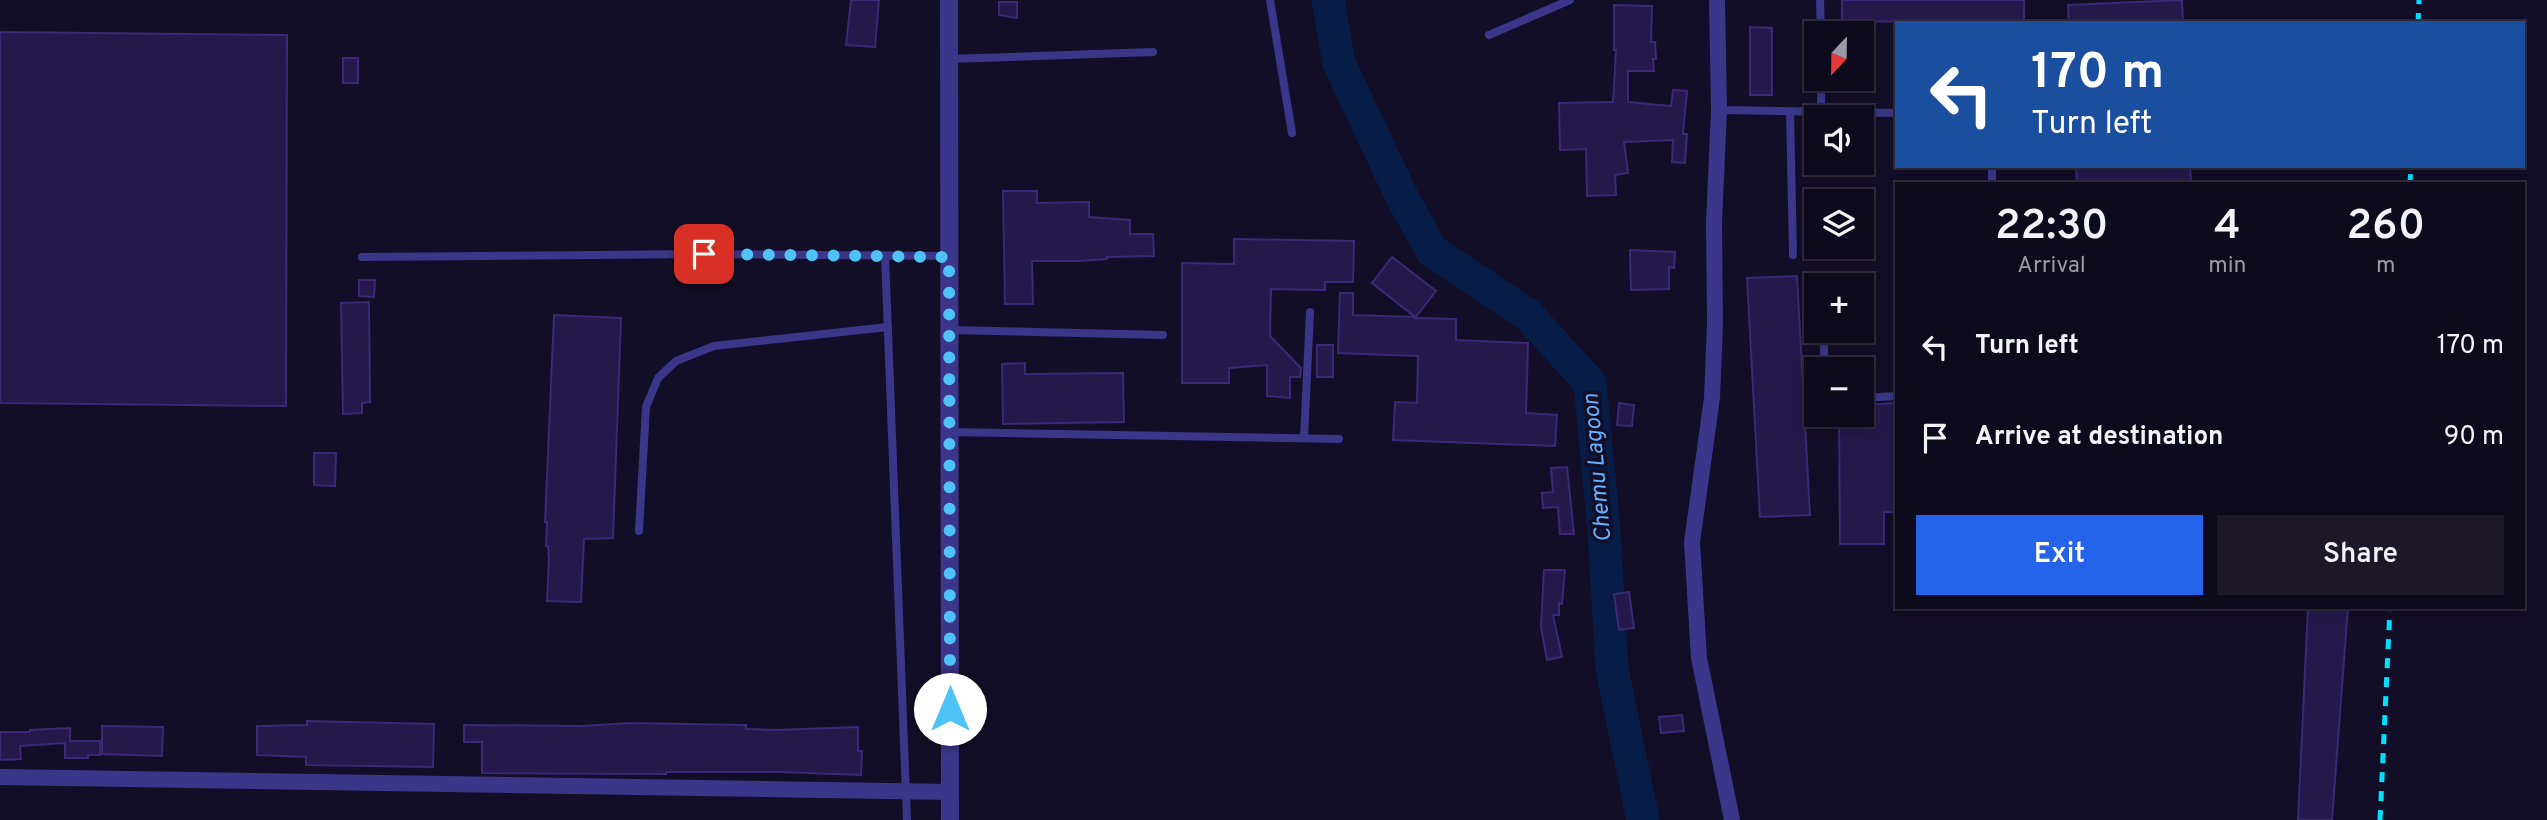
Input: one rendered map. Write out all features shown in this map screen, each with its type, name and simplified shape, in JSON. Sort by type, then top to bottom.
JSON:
[{"type":"street","points":[[949,0],[950,820]]},
{"type":"street","points":[[1717,0],[1719,110],[1714,223],[1715,323],[1712,398],[1692,542],[1699,658],[1732,820]]},
{"type":"street","points":[[0,777],[950,792]]},
{"type":"lane","points":[[1270,0],[1292,133]]},
{"type":"lane","points":[[1489,35],[1570,0]]},
{"type":"lane","points":[[1820,0],[1821,21]]},
{"type":"lane","points":[[949,59],[1153,52]]},
{"type":"lane","points":[[1719,110],[1804,111]]},
{"type":"lane","points":[[1790,111],[1793,255]]},
{"type":"lane","points":[[1874,113],[1895,113]]},
{"type":"lane","points":[[362,257],[690,254],[949,257]]},
{"type":"lane","points":[[885,256],[906,820]]},
{"type":"lane","points":[[1304,438],[1310,312]]},
{"type":"lane","points":[[639,531],[646,407],[658,378],[676,361],[714,346],[888,327]]},
{"type":"lane","points":[[949,330],[1163,335]]},
{"type":"lane","points":[[1874,397],[1895,396]]},
{"type":"lane","points":[[949,432],[1339,439]]},
{"type":"building","points":[[851,0],[879,0],[875,47],[846,45]]},
{"type":"building","points":[[1842,0],[2024,0],[2024,21],[1842,21]]},
{"type":"building","points":[[2182,0],[2183,21],[2069,21],[2068,5]]},
{"type":"building","points":[[999,2],[1017,2],[1017,18],[999,15]]},
{"type":"building","points":[[1614,5],[1652,6],[1651,42],[1655,42],[1656,59],[1653,59],[1654,71],[1628,71],[1628,102],[1671,106],[1673,90],[1687,91],[1683,134],[1687,134],[1685,163],[1672,162],[1673,140],[1624,142],[1628,173],[1615,175],[1616,195],[1587,196],[1586,149],[1560,150],[1559,103],[1613,102],[1616,50]]},
{"type":"building","points":[[1750,27],[1772,28],[1772,95],[1750,95]]},
{"type":"building","points":[[0,32],[287,35],[286,406],[0,403]]},
{"type":"building","points":[[343,58],[358,58],[358,83],[343,83]]},
{"type":"building","points":[[2076,168],[2190,168],[2191,182],[2077,182]]},
{"type":"building","points":[[1003,191],[1037,191],[1037,203],[1089,202],[1089,217],[1130,220],[1130,234],[1153,234],[1154,256],[1032,261],[1033,304],[1005,304]]},
{"type":"building","points":[[1234,239],[1354,241],[1353,282],[1325,282],[1325,290],[1271,289],[1270,336],[1301,368],[1300,377],[1290,377],[1290,398],[1267,396],[1267,365],[1229,368],[1229,383],[1182,383],[1182,263],[1234,264]]},
{"type":"building","points":[[1630,250],[1675,252],[1674,268],[1669,267],[1669,289],[1631,290]]},
{"type":"building","points":[[1392,257],[1436,291],[1415,318],[1456,319],[1456,340],[1528,343],[1526,413],[1557,415],[1555,446],[1393,440],[1395,402],[1417,403],[1418,356],[1338,353],[1340,293],[1353,293],[1353,315],[1415,317],[1372,283]]},
{"type":"building","points":[[1797,276],[1810,515],[1760,517],[1747,278]]},
{"type":"building","points":[[359,280],[375,280],[374,297],[359,296]]},
{"type":"building","points":[[369,302],[370,402],[362,403],[362,413],[343,414],[341,303]]},
{"type":"building","points":[[554,315],[621,318],[613,538],[584,539],[581,602],[547,601],[549,559],[545,522]]},
{"type":"building","points":[[1317,345],[1333,345],[1333,377],[1317,377]]},
{"type":"building","points":[[1025,363],[1025,374],[1123,373],[1124,422],[1003,424],[1002,364]]},
{"type":"building","points":[[1619,403],[1634,405],[1632,426],[1617,425]]},
{"type":"building","points":[[1895,403],[1895,512],[1884,512],[1884,544],[1840,544],[1839,427],[1874,427],[1874,404]]},
{"type":"building","points":[[314,453],[336,453],[335,486],[314,485]]},
{"type":"building","points":[[1567,467],[1574,534],[1560,534],[1558,507],[1543,508],[1542,493],[1553,492],[1551,468]]},
{"type":"building","points":[[1544,570],[1565,570],[1562,604],[1559,603],[1559,615],[1553,615],[1562,657],[1547,660],[1541,627]]},
{"type":"building","points":[[1629,592],[1634,628],[1619,630],[1614,594]]},
{"type":"building","points":[[2308,609],[2348,609],[2332,820],[2298,820]]},
{"type":"building","points":[[1682,715],[1684,731],[1661,733],[1659,717]]},
{"type":"building","points":[[307,721],[434,724],[433,767],[306,765],[306,757],[257,755],[257,726],[307,725]]},
{"type":"building","points":[[630,723],[746,725],[746,729],[775,730],[858,727],[858,751],[862,751],[861,775],[781,772],[482,773],[482,742],[464,742],[464,725],[583,726]]},
{"type":"building","points":[[102,726],[163,727],[162,756],[102,754]]},
{"type":"building","points":[[70,728],[70,741],[100,741],[100,755],[65,758],[65,743],[20,746],[21,759],[0,760],[0,732]]},
{"type":"waterway","name":"Chemu Lagoon","points":[[1328,0],[1339,63],[1401,195],[1432,251],[1528,315],[1590,383],[1604,531],[1612,669],[1643,820]]},
{"type":"railway","points":[[2418,21],[2419,0]]},
{"type":"railway","points":[[2410,182],[2411,168]]},
{"type":"railway","points":[[2380,820],[2390,609]]},
{"type":"route","points":[[704,254],[949,257],[950,709]]}]
